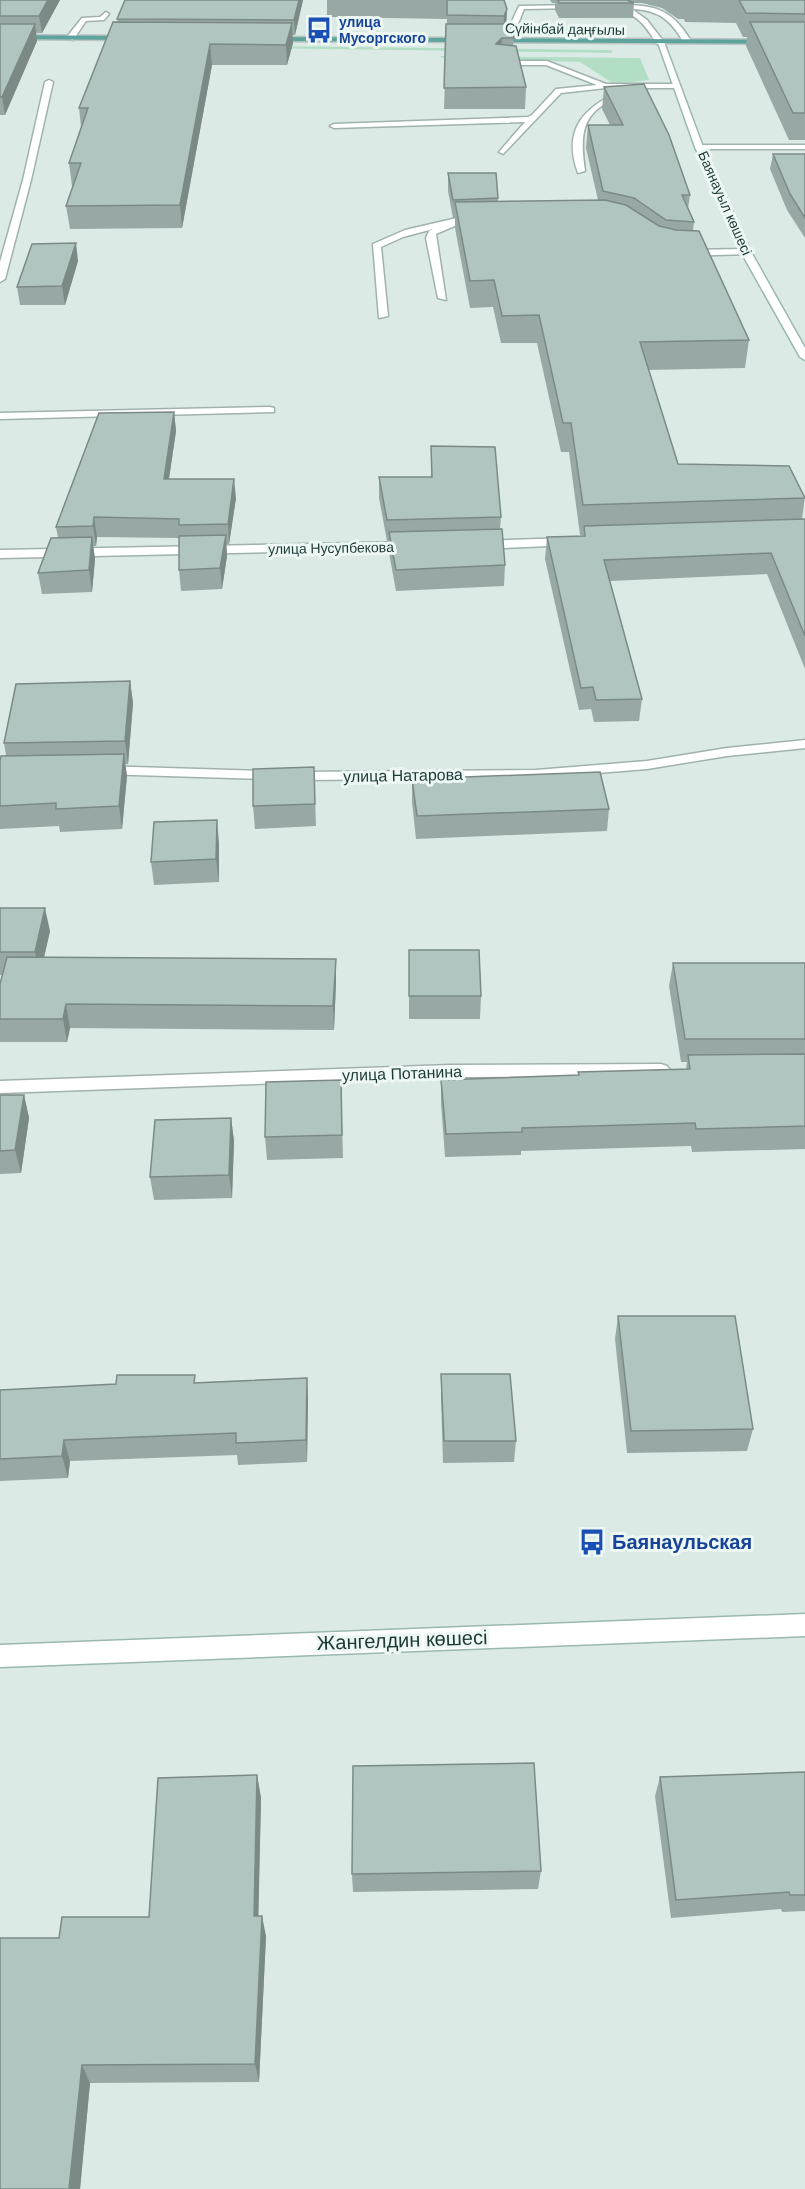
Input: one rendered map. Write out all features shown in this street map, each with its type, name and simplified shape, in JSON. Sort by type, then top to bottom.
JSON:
[{"type":"main road","points":[[0,37],[140,38]]},
{"type":"main road","name":"Сүйінбай даңғылы","points":[[265,39],[805,42]]},
{"type":"street","points":[[507,41],[522,7],[588,7]]},
{"type":"street","points":[[598,7],[643,8],[664,12],[675,19],[687,41]]},
{"type":"street","name":"Баянауыл көшесі","points":[[621,7],[632,11],[653,28],[699,147],[746,252],[805,357]]},
{"type":"street","points":[[70,38],[84,19],[102,19],[106,14]]},
{"type":"street","points":[[501,63],[547,63],[606,86]]},
{"type":"street","points":[[0,279],[14,214],[49,81]]},
{"type":"street","points":[[334,126],[532,118],[536,117],[555,92],[606,86],[676,86]]},
{"type":"street","points":[[581,171],[577,146],[588,111],[601,101],[635,87]]},
{"type":"street","points":[[503,152],[532,118]]},
{"type":"street","points":[[699,147],[805,147]]},
{"type":"street","points":[[383,316],[376,246],[407,232],[457,221],[490,221]]},
{"type":"street","points":[[443,298],[431,238],[432,233],[457,221]]},
{"type":"street","points":[[673,251],[689,254],[746,252]]},
{"type":"street","points":[[0,416],[270,410]]},
{"type":"street","points":[[464,545],[582,542]]},
{"type":"street","name":"улица Нусупбекова","points":[[0,554],[429,546]]},
{"type":"street","name":"улица Натарова","points":[[91,770],[300,776],[536,774],[647,765],[727,752],[805,744]]},
{"type":"street","name":"улица Потанина","points":[[0,1087],[450,1071],[675,1070]]},
{"type":"street","name":"Жангелдин көшесі","points":[[0,1656],[805,1625]]},
{"type":"green space","points":[[543,28],[619,28],[620,34],[539,33]]},
{"type":"green space","points":[[174,45],[612,50],[612,53],[173,47]]},
{"type":"green space","points":[[440,56],[640,58],[649,80],[614,84],[580,62],[443,58]]},
{"type":"building","points":[[0,0],[48,0],[39,16],[0,16]]},
{"type":"building","points":[[125,0],[299,0],[294,20],[117,19]]},
{"type":"building","points":[[447,0],[504,0],[507,9],[504,16],[447,15]]},
{"type":"building","points":[[558,0],[627,0],[634,3],[559,3]]},
{"type":"building","points":[[739,0],[805,0],[805,14],[746,13]]},
{"type":"building","points":[[113,22],[292,23],[286,45],[210,44],[180,205],[66,206],[81,163],[69,163],[88,108],[79,108]]},
{"type":"building","points":[[750,22],[805,22],[805,113],[793,113]]},
{"type":"building","points":[[0,24],[35,24],[2,97],[0,97]]},
{"type":"building","points":[[446,24],[510,24],[514,38],[502,38],[496,44],[516,46],[526,87],[444,88]]},
{"type":"building","points":[[644,84],[669,135],[690,195],[682,195],[694,222],[666,220],[634,198],[603,191],[588,125],[623,125],[604,87]]},
{"type":"building","points":[[773,154],[805,154],[805,218],[790,194]]},
{"type":"building","points":[[448,173],[496,173],[498,198],[453,200]]},
{"type":"building","points":[[605,200],[626,205],[659,226],[676,230],[699,231],[749,340],[640,342],[678,464],[789,466],[805,498],[583,505],[571,423],[563,423],[539,315],[502,316],[494,280],[470,281],[455,202]]},
{"type":"building","points":[[76,243],[62,286],[17,287],[32,244]]},
{"type":"building","points":[[174,412],[164,479],[234,479],[228,524],[179,525],[179,519],[94,517],[93,526],[56,527],[99,413]]},
{"type":"building","points":[[431,446],[495,447],[501,517],[387,520],[379,477],[432,477]]},
{"type":"building","points":[[805,519],[805,636],[771,553],[604,560],[642,699],[596,700],[593,687],[581,688],[547,537],[585,536],[584,526]]},
{"type":"building","points":[[502,529],[505,565],[396,570],[389,532]]},
{"type":"building","points":[[226,535],[220,568],[179,570],[179,536]]},
{"type":"building","points":[[92,537],[89,570],[38,573],[51,538]]},
{"type":"building","points":[[130,681],[125,741],[4,743],[16,684]]},
{"type":"building","points":[[124,754],[119,806],[56,809],[56,803],[0,806],[1,756]]},
{"type":"building","points":[[314,767],[315,804],[253,806],[253,769]]},
{"type":"building","points":[[600,772],[609,809],[417,816],[412,779]]},
{"type":"building","points":[[217,820],[216,859],[151,862],[154,822]]},
{"type":"building","points":[[0,908],[45,908],[35,952],[0,952]]},
{"type":"building","points":[[409,950],[479,950],[481,996],[409,996]]},
{"type":"building","points":[[7,957],[336,959],[333,1006],[66,1004],[63,1019],[0,1019],[0,984]]},
{"type":"building","points":[[673,963],[805,963],[805,1039],[685,1039]]},
{"type":"building","points":[[805,1054],[805,1126],[696,1129],[695,1123],[522,1128],[522,1132],[446,1134],[441,1080],[579,1075],[578,1072],[690,1069],[688,1055]]},
{"type":"building","points":[[341,1080],[342,1135],[265,1137],[266,1082]]},
{"type":"building","points":[[0,1095],[24,1095],[15,1150],[0,1151]]},
{"type":"building","points":[[231,1118],[229,1175],[150,1177],[155,1120]]},
{"type":"building","points":[[618,1316],[735,1316],[753,1429],[631,1431]]},
{"type":"building","points":[[441,1374],[510,1374],[516,1441],[444,1441]]},
{"type":"building","points":[[117,1375],[195,1375],[194,1383],[307,1378],[306,1440],[236,1443],[236,1433],[64,1440],[62,1456],[0,1459],[0,1390],[116,1384]]},
{"type":"building","points":[[534,1763],[541,1871],[352,1874],[353,1766]]},
{"type":"building","points":[[805,1772],[805,1895],[790,1895],[789,1892],[676,1900],[660,1777]]},
{"type":"building","points":[[257,1775],[254,1916],[262,1916],[255,2064],[82,2065],[69,2189],[0,2189],[0,1938],[59,1938],[62,1917],[149,1917],[158,1778]]},
{"type":"place","name":"улица Мусоргского","points":[[319,30]]},
{"type":"place","name":"Баянаульская","points":[[592,1542]]}]
